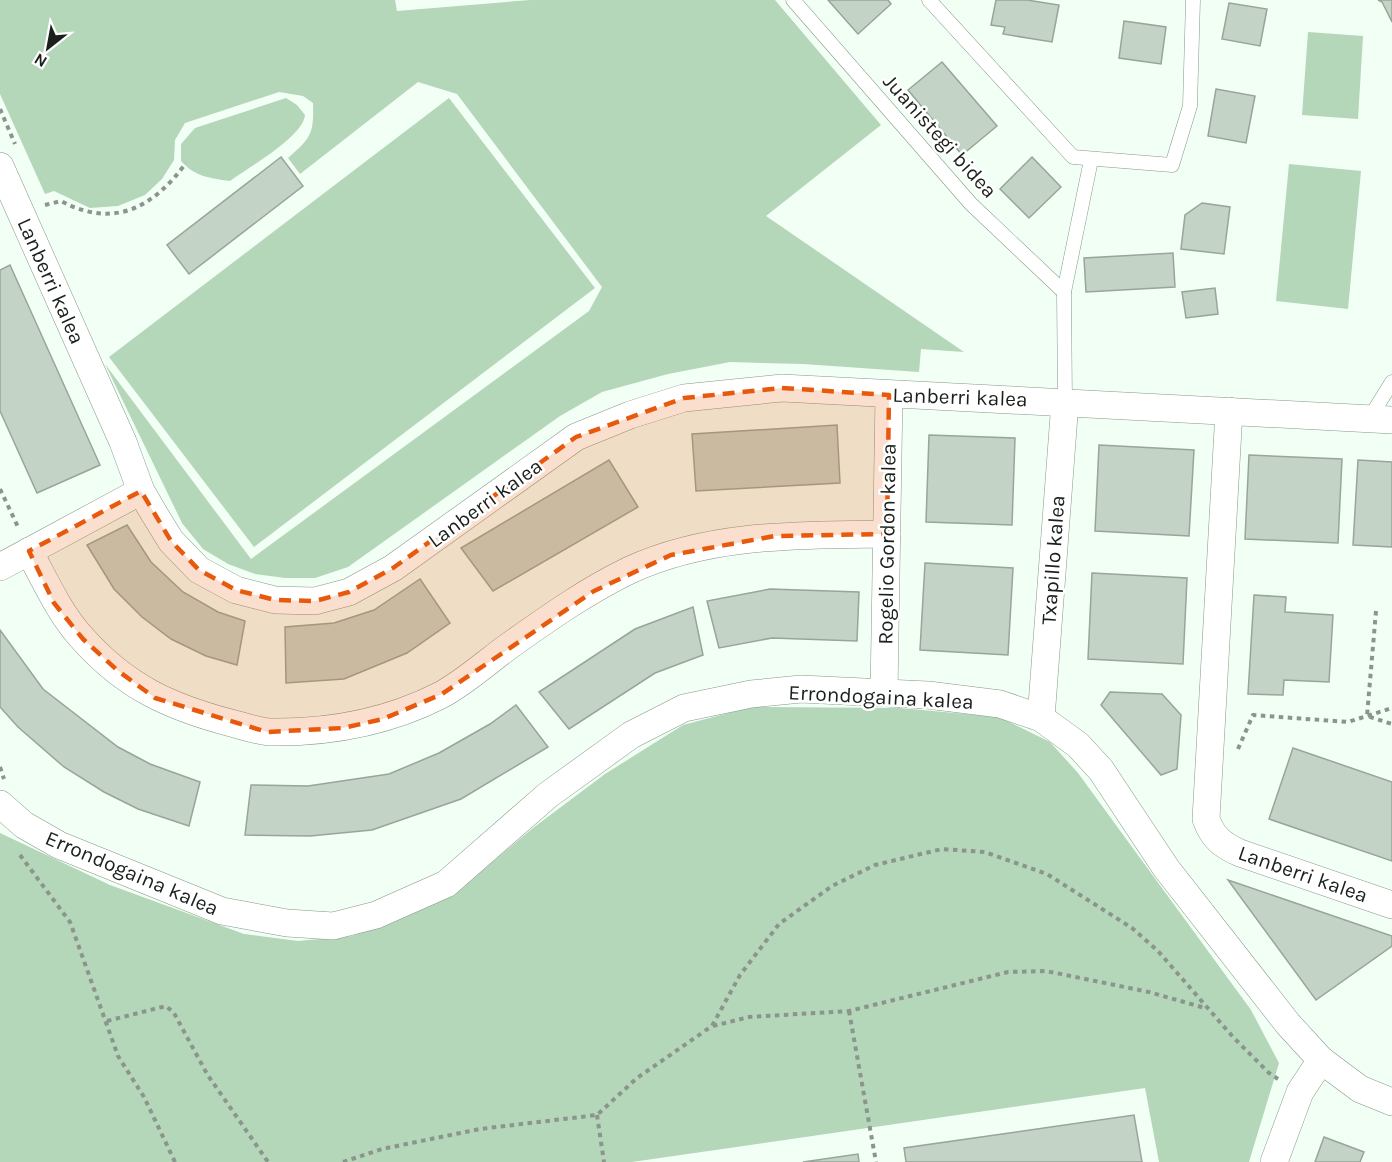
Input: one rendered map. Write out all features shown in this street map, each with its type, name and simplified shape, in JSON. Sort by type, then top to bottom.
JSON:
[{"type":"street","name":"Lanberri kalea","points":[[0,166],[123,442],[141,490],[171,541],[199,570],[237,590],[275,600],[315,601],[349,592],[393,568],[576,437],[630,415],[684,398],[782,388],[1381,420]]},
{"type":"street","name":"Rogelio Gordon kalea","points":[[884,693],[889,394]]},
{"type":"street","name":"Txapillo kalea","points":[[1041,718],[1065,402]]},
{"type":"street","name":"Lanberri kalea","points":[[1229,411],[1206,819],[1212,835],[1223,845],[1240,853],[1392,905]]},
{"type":"street","points":[[0,567],[141,490]]},
{"type":"street","points":[[29,551],[54,603],[83,639],[117,670],[155,698],[196,714],[267,732],[344,728],[383,719],[442,694],[594,591],[630,570],[671,555],[714,544],[775,536],[887,534]]},
{"type":"street","name":"Errondogaina kalea","points":[[4,808],[41,836],[59,845],[222,911],[287,923],[333,926],[376,915],[446,884],[558,788],[631,735],[684,708],[751,694],[801,689],[884,693],[1000,704],[1041,718],[1078,745],[1101,770],[1166,868],[1288,1024],[1321,1060],[1360,1089],[1392,1102]]},
{"type":"street","points":[[1274,1162],[1300,1092],[1321,1060]]},
{"type":"lane","name":"Juanistegi bidea","points":[[793,0],[971,204],[1064,292]]},
{"type":"lane","points":[[929,0],[1073,158],[1172,165],[1190,106],[1193,0]]},
{"type":"lane","points":[[1065,402],[1064,292],[1091,160]]},
{"type":"lane","name":"Lanberri kalea","points":[[1381,420],[1392,382]]},
{"type":"path","points":[[43,205],[61,201],[88,212],[118,214],[144,204],[174,179],[186,163]]},
{"type":"path","points":[[0,489],[29,551]]},
{"type":"path","points":[[1367,716],[1376,611]]},
{"type":"path","points":[[1253,715],[1348,722],[1392,708]]},
{"type":"path","points":[[1367,716],[1392,724]]},
{"type":"path","points":[[0,767],[10,840],[70,922],[118,1056],[144,1097],[175,1162]]},
{"type":"path","points":[[712,1026],[740,975],[779,924],[832,886],[875,865],[942,849],[985,852],[1047,874],[1132,928],[1158,951],[1206,1008],[1269,1073],[1300,1092]]},
{"type":"path","points":[[343,1162],[382,1149],[480,1129],[597,1115],[637,1078],[712,1026],[749,1017],[849,1011],[1008,972],[1046,971],[1149,992],[1206,1008]]},
{"type":"path","points":[[106,1021],[166,1006],[174,1013],[207,1074],[268,1162]]},
{"type":"path","points":[[849,1011],[876,1162]]},
{"type":"path","points":[[597,1115],[604,1162]]},
{"type":"highlighted area","points":[[782,388],[889,395],[887,534],[775,536],[671,555],[594,591],[442,694],[383,719],[343,728],[267,732],[155,698],[117,670],[83,639],[54,603],[29,551],[141,491],[171,541],[199,570],[236,590],[275,600],[315,601],[349,592],[393,568],[576,437],[684,398]]},
{"type":"green space","points":[[0,0],[395,0],[397,11],[530,0],[775,0],[881,125],[766,216],[964,352],[921,349],[919,372],[803,364],[730,362],[668,374],[602,392],[560,416],[348,567],[315,578],[285,578],[255,574],[228,564],[203,549],[182,523],[105,364],[251,559],[589,311],[602,287],[457,94],[418,82],[300,174],[288,158],[310,135],[313,103],[303,96],[279,92],[185,123],[175,140],[174,160],[162,179],[145,195],[118,206],[90,208],[54,191],[45,194],[0,94]]},
{"type":"green space","points":[[1308,32],[1363,36],[1358,119],[1302,115]]},
{"type":"green space","points":[[286,98],[297,105],[305,115],[302,124],[285,142],[230,181],[197,174],[181,161],[181,144],[195,128]]},
{"type":"green space","points":[[449,98],[595,288],[254,547],[109,357]]},
{"type":"green space","points":[[1289,164],[1361,171],[1348,309],[1276,301]]},
{"type":"green space","points":[[751,707],[900,708],[999,717],[1050,742],[1078,773],[1251,1010],[1279,1063],[1249,1162],[1159,1162],[1145,1088],[632,1162],[0,1162],[0,833],[110,885],[244,934],[298,941],[352,936],[403,916],[465,885],[533,828],[605,774],[683,725]]},
{"type":"building","points":[[828,0],[888,0],[891,4],[858,34]]},
{"type":"building","points":[[996,0],[1027,0],[1059,5],[1052,42],[1003,34],[1005,27],[991,25]]},
{"type":"building","points":[[1378,0],[1392,0],[1392,22],[1382,2]]},
{"type":"building","points":[[1229,3],[1267,9],[1260,46],[1222,39]]},
{"type":"building","points":[[1124,21],[1166,27],[1161,64],[1119,58]]},
{"type":"building","points":[[942,62],[997,126],[962,155],[908,90]]},
{"type":"building","points":[[1216,89],[1255,96],[1246,143],[1208,136]]},
{"type":"building","points":[[281,157],[303,186],[189,274],[167,245]]},
{"type":"building","points":[[1032,157],[1061,187],[1029,218],[1000,189]]},
{"type":"building","points":[[1202,203],[1230,207],[1224,254],[1181,249],[1185,215]]},
{"type":"building","points":[[1173,253],[1175,287],[1086,292],[1084,258]]},
{"type":"building","points":[[10,265],[100,465],[37,493],[0,411],[0,270]]},
{"type":"building","points":[[1215,288],[1218,314],[1186,318],[1182,292]]},
{"type":"building","points":[[837,425],[840,483],[696,491],[692,434]]},
{"type":"building","points":[[929,435],[1015,438],[1012,525],[926,522]]},
{"type":"building","points":[[1099,445],[1194,450],[1189,536],[1095,531]]},
{"type":"building","points":[[1249,455],[1342,459],[1338,543],[1245,539]]},
{"type":"building","points":[[609,460],[638,507],[493,591],[461,548]]},
{"type":"building","points":[[1358,460],[1392,462],[1392,547],[1353,545]]},
{"type":"building","points":[[127,525],[151,562],[183,592],[218,612],[245,621],[237,665],[206,656],[171,639],[142,617],[114,589],[87,545]]},
{"type":"building","points":[[925,563],[1013,568],[1008,655],[920,650]]},
{"type":"building","points":[[1092,573],[1187,578],[1183,664],[1088,659]]},
{"type":"building","points":[[420,579],[450,623],[407,653],[344,679],[286,683],[285,627],[334,623],[374,610]]},
{"type":"building","points":[[770,589],[859,592],[857,641],[772,638],[719,648],[707,601]]},
{"type":"building","points":[[1254,595],[1286,597],[1285,612],[1333,615],[1329,682],[1284,680],[1283,695],[1248,694]]},
{"type":"building","points":[[693,607],[703,655],[655,673],[569,729],[539,692],[635,629]]},
{"type":"building","points":[[0,630],[43,689],[118,747],[150,764],[200,782],[189,826],[138,809],[104,792],[64,767],[18,727],[0,707]]},
{"type":"building","points":[[1110,692],[1162,694],[1181,715],[1177,769],[1161,775],[1101,705]]},
{"type":"building","points":[[516,705],[548,747],[461,799],[372,830],[310,836],[245,835],[251,785],[308,786],[389,774],[439,753],[490,724]]},
{"type":"building","points":[[1293,748],[1392,782],[1392,861],[1269,819]]},
{"type":"building","points":[[1228,880],[1392,936],[1392,946],[1316,1000]]},
{"type":"building","points":[[1134,1115],[1142,1162],[906,1162],[904,1148]]},
{"type":"building","points":[[1324,1137],[1364,1152],[1360,1162],[1315,1162]]},
{"type":"building","points":[[858,1154],[859,1162],[803,1162]]}]
